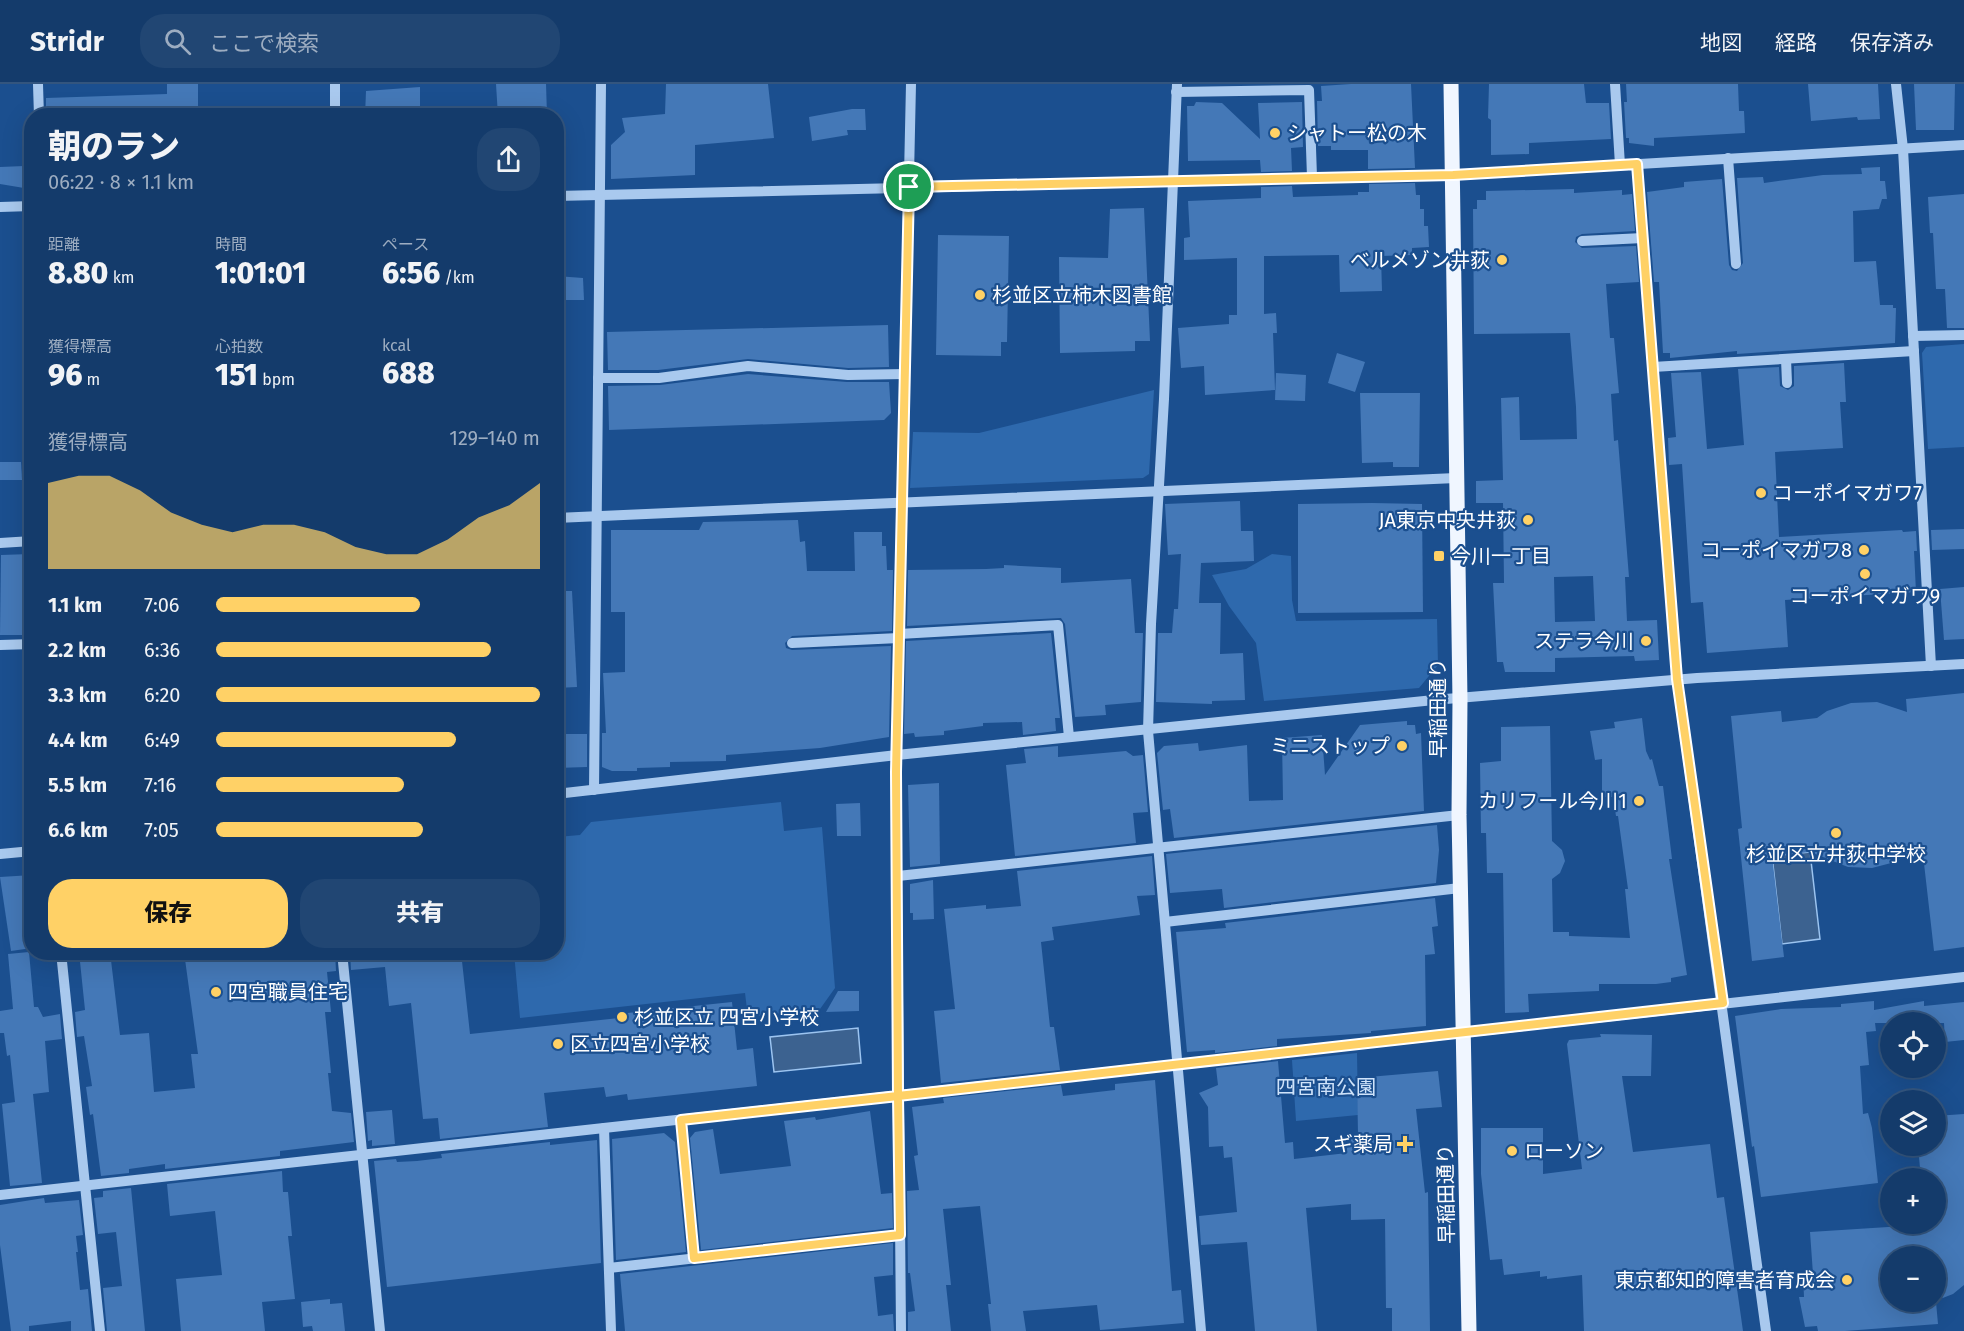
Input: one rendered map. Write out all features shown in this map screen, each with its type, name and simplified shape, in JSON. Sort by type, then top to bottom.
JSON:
[{"type":"main road","name":"早稲田通り","points":[[1451,84],[1460,699],[1460,888],[1465,1033],[1469,1331]]},
{"type":"street","points":[[38,84],[39,108]]},
{"type":"street","points":[[335,84],[335,108]]},
{"type":"street","points":[[594,790],[601,84]]},
{"type":"street","points":[[901,1331],[897,755],[911,84]]},
{"type":"street","points":[[1615,84],[1620,165]]},
{"type":"street","points":[[1896,84],[1903,149],[1931,666]]},
{"type":"street","points":[[1201,1331],[1148,731],[1176,88],[1310,90],[1312,177]]},
{"type":"street","points":[[564,196],[1453,175],[1964,146]]},
{"type":"street","points":[[1728,158],[1736,264]]},
{"type":"street","points":[[1637,164],[1677,679],[1766,1331]]},
{"type":"street","points":[[0,207],[24,206]]},
{"type":"street","points":[[1582,241],[1643,238]]},
{"type":"street","points":[[1913,336],[1964,335]]},
{"type":"street","points":[[1653,367],[1914,351]]},
{"type":"street","points":[[1786,359],[1787,383]]},
{"type":"street","points":[[598,378],[659,378],[748,366],[848,375],[906,374]]},
{"type":"street","points":[[564,518],[1456,478]]},
{"type":"street","points":[[0,543],[24,542]]},
{"type":"street","points":[[792,643],[1058,625],[1069,737]]},
{"type":"street","points":[[0,645],[24,644]]},
{"type":"street","points":[[564,793],[897,755],[1460,699],[1677,679],[1964,664]]},
{"type":"street","points":[[898,876],[1459,815]]},
{"type":"street","points":[[0,854],[24,852]]},
{"type":"street","points":[[1165,922],[1460,888]]},
{"type":"street","points":[[62,960],[99,1331]]},
{"type":"street","points":[[343,960],[360,1155],[380,1331]]},
{"type":"street","points":[[0,1195],[1964,977]]},
{"type":"street","points":[[681,1120],[694,1258]]},
{"type":"street","points":[[604,1128],[611,1331]]},
{"type":"street","points":[[609,1268],[900,1235]]},
{"type":"green space","points":[[1964,344],[1964,447],[1928,449],[1922,353],[1926,347]]},
{"type":"green space","points":[[1154,390],[1149,474],[1143,478],[910,488],[913,432],[979,433]]},
{"type":"green space","points":[[1272,554],[1291,556],[1292,600],[1296,621],[1437,619],[1438,665],[1419,688],[1264,701],[1256,643],[1229,606],[1212,575],[1246,569]]},
{"type":"green space","points":[[781,802],[784,831],[822,827],[835,988],[820,1009],[748,1017],[745,993],[520,1018],[515,960],[564,960],[564,836],[580,835],[591,822]]},
{"type":"green space","name":"四宮南公園","points":[[1357,1053],[1358,1115],[1296,1121],[1292,1060]]},
{"type":"shaded area","points":[[1810,852],[1820,939],[1782,944],[1772,856]]},
{"type":"shaded area","points":[[858,1028],[861,1063],[774,1072],[770,1037]]},
{"type":"building","points":[[167,84],[198,84],[198,108],[46,108],[46,98],[167,94]]},
{"type":"building","points":[[496,84],[546,84],[547,108],[498,108]]},
{"type":"building","points":[[666,84],[768,84],[774,138],[695,145],[695,175],[611,179],[611,145],[625,132],[622,118],[665,114]]},
{"type":"building","points":[[1411,84],[1415,168],[1368,169],[1368,150],[1331,150],[1331,146],[1318,146],[1317,101],[1322,101],[1321,86]]},
{"type":"building","points":[[1489,84],[1584,84],[1586,103],[1609,103],[1611,139],[1529,143],[1529,154],[1491,155],[1491,120],[1488,118]]},
{"type":"building","points":[[1626,84],[1738,84],[1739,111],[1744,111],[1745,133],[1654,138],[1654,146],[1629,143],[1629,138],[1626,138],[1624,102],[1627,102]]},
{"type":"building","points":[[1808,84],[1878,84],[1880,119],[1858,120],[1857,117],[1811,121]]},
{"type":"building","points":[[1914,84],[1955,84],[1954,130],[1916,130]]},
{"type":"building","points":[[420,87],[420,108],[365,108],[366,91]]},
{"type":"building","points":[[1196,102],[1222,103],[1260,139],[1258,103],[1302,102],[1303,147],[1291,148],[1292,171],[1261,172],[1260,160],[1188,161],[1187,106],[1194,106]]},
{"type":"building","points":[[852,109],[865,109],[866,130],[847,130],[848,135],[812,141],[809,117]]},
{"type":"building","points":[[24,166],[24,188],[0,184],[0,167]]},
{"type":"building","points":[[1880,167],[1880,181],[1885,181],[1887,199],[1882,199],[1879,209],[1853,211],[1854,262],[1876,261],[1880,305],[1893,305],[1893,308],[1896,308],[1895,343],[1737,354],[1737,351],[1670,358],[1670,353],[1663,353],[1659,282],[1654,282],[1647,192],[1684,187],[1684,182],[1722,179],[1729,265],[1732,270],[1737,271],[1743,263],[1737,178],[1763,177],[1764,183],[1823,175],[1862,174],[1861,168]]},
{"type":"building","points":[[1415,183],[1416,195],[1420,195],[1420,209],[1424,209],[1424,226],[1428,226],[1429,247],[1412,248],[1412,255],[1381,256],[1382,291],[1340,292],[1339,255],[1264,256],[1264,314],[1276,313],[1277,333],[1273,333],[1275,390],[1205,395],[1204,366],[1181,368],[1178,328],[1229,324],[1229,315],[1237,315],[1237,258],[1184,260],[1184,238],[1190,237],[1188,201],[1261,198],[1261,187],[1292,186],[1293,197],[1358,195],[1358,192],[1369,192],[1369,184]]},
{"type":"building","points":[[1574,189],[1574,193],[1622,190],[1622,195],[1632,194],[1635,231],[1582,234],[1576,237],[1575,242],[1582,248],[1636,246],[1639,282],[1606,284],[1610,338],[1614,338],[1619,393],[1611,394],[1614,441],[1618,440],[1629,577],[1625,577],[1627,621],[1657,620],[1659,660],[1635,661],[1634,656],[1555,658],[1555,672],[1505,672],[1503,662],[1497,662],[1493,583],[1504,583],[1503,503],[1476,503],[1476,481],[1503,480],[1501,398],[1519,397],[1520,440],[1577,439],[1570,333],[1474,334],[1473,209],[1477,209],[1477,200],[1486,200],[1486,191]],"holes":[[[1593,576],[1595,621],[1555,622],[1554,577]]]},
{"type":"building","points":[[1964,194],[1964,328],[1947,328],[1945,289],[1936,289],[1933,233],[1930,233],[1928,197]]},
{"type":"building","points":[[1144,208],[1150,341],[1135,341],[1135,351],[1060,353],[1059,257],[1108,258],[1110,209]]},
{"type":"building","points":[[938,235],[1009,236],[1007,342],[1001,342],[1001,356],[936,355]]},
{"type":"building","points":[[564,277],[583,278],[584,300],[564,300]]},
{"type":"building","points":[[888,325],[889,367],[848,368],[748,359],[658,370],[608,370],[607,332]]},
{"type":"building","points":[[1337,353],[1365,362],[1355,392],[1328,383]]},
{"type":"building","points":[[1844,363],[1846,402],[1840,402],[1843,448],[1775,452],[1779,537],[1916,531],[1917,551],[1914,551],[1916,592],[1785,600],[1788,647],[1707,653],[1703,602],[1691,603],[1682,464],[1669,465],[1668,438],[1676,437],[1671,373],[1701,372],[1707,449],[1744,445],[1738,369],[1779,367],[1780,386],[1788,390],[1794,386],[1794,366]]},
{"type":"building","points":[[1276,373],[1306,375],[1305,401],[1275,400]]},
{"type":"building","points":[[748,374],[847,382],[889,382],[891,413],[884,420],[609,430],[608,386],[660,385]]},
{"type":"building","points":[[1360,393],[1420,393],[1419,467],[1393,467],[1393,462],[1362,463]]},
{"type":"building","points":[[0,462],[21,462],[22,480],[0,480]]},
{"type":"building","points":[[1240,501],[1241,531],[1253,531],[1254,561],[1201,563],[1199,603],[1221,603],[1220,654],[1243,653],[1245,700],[1212,701],[1212,704],[1156,702],[1158,633],[1172,633],[1174,609],[1178,609],[1181,554],[1168,555],[1165,504]]},
{"type":"building","points":[[1298,504],[1422,504],[1423,612],[1298,613]]},
{"type":"building","points":[[798,520],[800,542],[805,541],[807,571],[855,571],[854,532],[882,532],[882,546],[886,546],[887,570],[893,570],[892,631],[792,636],[785,643],[786,648],[792,650],[891,646],[889,737],[820,748],[726,755],[726,761],[670,762],[670,767],[637,768],[637,771],[612,771],[602,767],[602,733],[606,733],[603,673],[625,672],[625,612],[611,612],[611,530],[699,530],[703,522]]},
{"type":"building","points":[[1964,529],[1964,549],[1932,550],[1931,530]]},
{"type":"building","points":[[24,554],[24,635],[0,635],[1,555]]},
{"type":"building","points":[[1004,565],[1061,568],[1061,583],[1131,579],[1135,633],[1143,633],[1141,702],[1105,705],[1106,715],[1075,717],[1065,624],[1061,618],[907,626],[908,570],[986,569],[1004,568]]},
{"type":"building","points":[[1964,587],[1964,639],[1944,640],[1940,589]]},
{"type":"building","points":[[564,591],[572,591],[577,687],[564,688]]},
{"type":"building","points":[[1051,633],[1060,718],[1055,718],[1056,731],[1023,735],[1022,722],[983,723],[983,726],[944,731],[944,735],[915,737],[914,733],[904,734],[906,641]]},
{"type":"building","points":[[1964,693],[1964,947],[1934,951],[1922,846],[1895,862],[1872,868],[1848,867],[1810,852],[1772,856],[1784,957],[1752,961],[1738,829],[1742,828],[1731,716],[1781,711],[1782,722],[1817,718],[1827,711],[1851,703],[1877,702],[1907,712],[1906,699]]},
{"type":"building","points":[[1642,718],[1646,751],[1650,760],[1652,759],[1659,786],[1663,786],[1672,859],[1669,859],[1687,975],[1671,978],[1671,982],[1656,984],[1599,984],[1599,991],[1528,994],[1529,1012],[1505,1013],[1503,873],[1487,873],[1486,833],[1481,833],[1480,763],[1501,761],[1501,727],[1550,726],[1552,841],[1562,850],[1565,861],[1560,873],[1552,879],[1553,932],[1569,932],[1569,936],[1630,938],[1625,889],[1628,889],[1618,816],[1616,816],[1613,797],[1602,797],[1602,759],[1595,760],[1590,731],[1615,728],[1614,722]]},
{"type":"building","points":[[1407,721],[1407,725],[1415,725],[1416,734],[1421,733],[1424,811],[1174,838],[1170,809],[1163,810],[1157,753],[1164,746],[1198,743],[1199,751],[1247,745],[1249,801],[1283,800],[1282,738],[1322,735],[1325,775],[1360,725]]},
{"type":"building","points":[[564,734],[587,734],[587,767],[564,768]]},
{"type":"building","points":[[1058,746],[1058,757],[1126,751],[1133,756],[1143,755],[1148,812],[1133,813],[1136,843],[1015,856],[1006,765],[1026,763],[1024,749]]},
{"type":"building","points":[[939,783],[940,864],[910,867],[908,785]]},
{"type":"building","points":[[860,803],[861,836],[837,836],[836,804]]},
{"type":"building","points":[[1437,825],[1439,850],[1436,883],[1224,908],[1222,889],[1170,893],[1166,854]]},
{"type":"building","points":[[1152,856],[1155,895],[1137,896],[1140,915],[1052,927],[1054,940],[1041,942],[1050,1027],[1054,1027],[1060,1070],[941,1083],[934,1011],[955,1009],[944,909],[986,905],[986,909],[1021,906],[1017,871]]},
{"type":"building","points":[[24,876],[24,949],[11,951],[0,877]]},
{"type":"building","points":[[933,880],[934,919],[913,920],[913,913],[910,913],[910,884]]},
{"type":"building","points":[[1435,898],[1438,926],[1432,927],[1435,954],[1425,955],[1426,1026],[1371,1031],[1371,1033],[1277,1039],[1277,1046],[1215,1053],[1215,1050],[1187,1052],[1176,932],[1226,928],[1225,923]]},
{"type":"building","points":[[24,952],[24,960],[30,960],[34,1007],[38,1007],[43,1017],[60,1014],[62,1039],[45,1041],[49,1092],[33,1094],[42,1183],[10,1186],[2,1104],[15,1102],[10,1055],[7,1056],[4,1033],[0,1033],[0,1011],[13,1009],[8,954]]},
{"type":"building","points":[[80,960],[111,960],[120,1035],[149,1033],[154,1092],[195,1088],[191,1054],[198,1054],[185,960],[335,960],[336,971],[327,972],[331,1012],[325,1012],[331,1073],[328,1073],[332,1111],[351,1113],[354,1142],[280,1151],[280,1156],[165,1169],[165,1164],[129,1169],[129,1173],[101,1176],[93,1114],[90,1115],[86,1087],[92,1086],[84,1036],[77,1037],[75,1012],[85,1010]]},
{"type":"building","points":[[350,960],[462,960],[470,1034],[619,1018],[618,1014],[732,1002],[737,1050],[753,1048],[757,1086],[628,1100],[627,1094],[606,1097],[604,1087],[544,1093],[548,1127],[440,1139],[438,1118],[423,1119],[411,1003],[389,1006],[385,967],[351,970]]},
{"type":"building","points":[[838,991],[859,991],[859,1011],[826,1012]]},
{"type":"building","points":[[1874,1001],[1874,1010],[1924,1001],[1924,1006],[1964,1002],[1964,1040],[1946,1042],[1946,1012],[1880,1012],[1880,1023],[1875,1023],[1876,1031],[1866,1032],[1869,1065],[1860,1066],[1863,1114],[1868,1113],[1872,1128],[1878,1183],[1761,1197],[1735,1016],[1781,1009],[1841,1007],[1841,1004]]},
{"type":"building","points":[[1600,1034],[1652,1035],[1651,1076],[1622,1076],[1633,1152],[1710,1144],[1717,1198],[1724,1197],[1743,1331],[1584,1331],[1582,1275],[1547,1279],[1547,1276],[1540,1277],[1540,1271],[1504,1275],[1502,1259],[1490,1260],[1481,1174],[1481,1128],[1543,1128],[1543,1174],[1582,1169],[1567,1044],[1569,1040],[1601,1037]]},
{"type":"building","points":[[1278,1061],[1285,1143],[1293,1142],[1294,1159],[1347,1153],[1346,1135],[1358,1135],[1357,1078],[1438,1071],[1442,1107],[1416,1109],[1425,1193],[1428,1192],[1430,1331],[1392,1331],[1392,1308],[1386,1308],[1385,1219],[1351,1220],[1351,1204],[1306,1208],[1317,1331],[1255,1331],[1247,1242],[1201,1245],[1199,1216],[1237,1212],[1232,1157],[1224,1158],[1223,1146],[1209,1147],[1208,1107],[1199,1093],[1218,1085],[1216,1068]]},
{"type":"building","points":[[1155,1080],[1172,1291],[1181,1290],[1184,1323],[1100,1330],[1097,1305],[1023,1311],[1026,1331],[991,1331],[988,1304],[991,1304],[980,1206],[943,1209],[951,1285],[946,1285],[951,1331],[908,1331],[908,1312],[915,1311],[910,1273],[908,1273],[907,1191],[919,1190],[914,1156],[918,1155],[912,1107],[944,1103],[943,1098],[1061,1085],[1063,1096],[1115,1090],[1115,1084]]},
{"type":"building","points":[[392,1110],[395,1144],[372,1146],[372,1140],[368,1141],[366,1112]]},
{"type":"building","points":[[870,1111],[881,1194],[892,1193],[893,1228],[701,1250],[690,1138],[695,1132],[713,1129],[720,1174],[791,1166],[784,1121],[815,1117],[816,1120]]},
{"type":"building","name":"東京都知的障害者育成会","points":[[1964,1114],[1964,1285],[1946,1297],[1946,1246],[1880,1246],[1880,1312],[1937,1312],[1938,1324],[1845,1331],[1818,1331],[1817,1326],[1805,1327],[1799,1297],[1804,1297],[1803,1275],[1813,1274],[1810,1232],[1880,1228],[1880,1234],[1946,1234],[1946,1168],[1920,1168],[1919,1156],[1946,1156],[1946,1115]]},
{"type":"building","points":[[664,1133],[675,1142],[686,1252],[616,1260],[612,1139]]},
{"type":"building","points":[[597,1140],[601,1263],[387,1287],[374,1161],[396,1159],[397,1162],[417,1161],[442,1158],[441,1154],[550,1142],[550,1145]]},
{"type":"building","points":[[282,1171],[283,1192],[288,1192],[292,1236],[288,1236],[295,1299],[262,1302],[265,1331],[181,1331],[176,1279],[222,1275],[215,1211],[170,1216],[167,1184]]},
{"type":"building","points":[[131,1188],[145,1331],[107,1331],[103,1288],[122,1286],[116,1232],[98,1234],[94,1198],[103,1197],[103,1191]]},
{"type":"building","points":[[44,1198],[45,1203],[79,1200],[83,1235],[76,1236],[78,1252],[76,1252],[80,1290],[88,1289],[92,1331],[71,1331],[71,1321],[29,1326],[29,1331],[11,1331],[0,1245],[0,1205]]},
{"type":"building","points":[[893,1243],[893,1275],[874,1277],[878,1316],[893,1314],[894,1331],[625,1331],[620,1274]]},
{"type":"building","points":[[330,1299],[330,1304],[342,1303],[345,1331],[313,1331],[312,1326],[303,1327],[301,1302]]},
{"type":"place","name":"シャトー松の木","points":[[1275,133]]},
{"type":"place","name":"ベルメゾン井荻","points":[[1502,260]]},
{"type":"place","name":"杉並区立柿木図書館","points":[[980,295]]},
{"type":"place","name":"コーポイマガワ7","points":[[1761,493]]},
{"type":"place","name":"JA東京中央井荻","points":[[1528,520]]},
{"type":"place","name":"コーポイマガワ8","points":[[1864,550]]},
{"type":"place","name":"今川一丁目","points":[[1439,556]]},
{"type":"place","name":"コーポイマガワ9","points":[[1865,574]]},
{"type":"place","name":"ステラ今川","points":[[1646,641]]},
{"type":"place","name":"ミニストップ","points":[[1402,746]]},
{"type":"place","name":"カリフール今川1","points":[[1639,801]]},
{"type":"place","name":"杉並区立井荻中学校","points":[[1836,833]]},
{"type":"place","name":"四宮職員住宅","points":[[216,992]]},
{"type":"place","name":"杉並区立 四宮小学校","points":[[622,1017]]},
{"type":"place","name":"区立四宮小学校","points":[[558,1044]]},
{"type":"place","name":"スギ薬局","points":[[1405,1144]]},
{"type":"place","name":"ローソン","points":[[1512,1151]]},
{"type":"place","name":"東京都知的障害者育成会","points":[[1847,1280]]},
{"type":"route","points":[[909,187],[896,772],[898,1096],[681,1120],[694,1258],[900,1235],[898,1096],[1723,1003],[1677,679],[1637,164],[1453,175],[909,187]]}]
